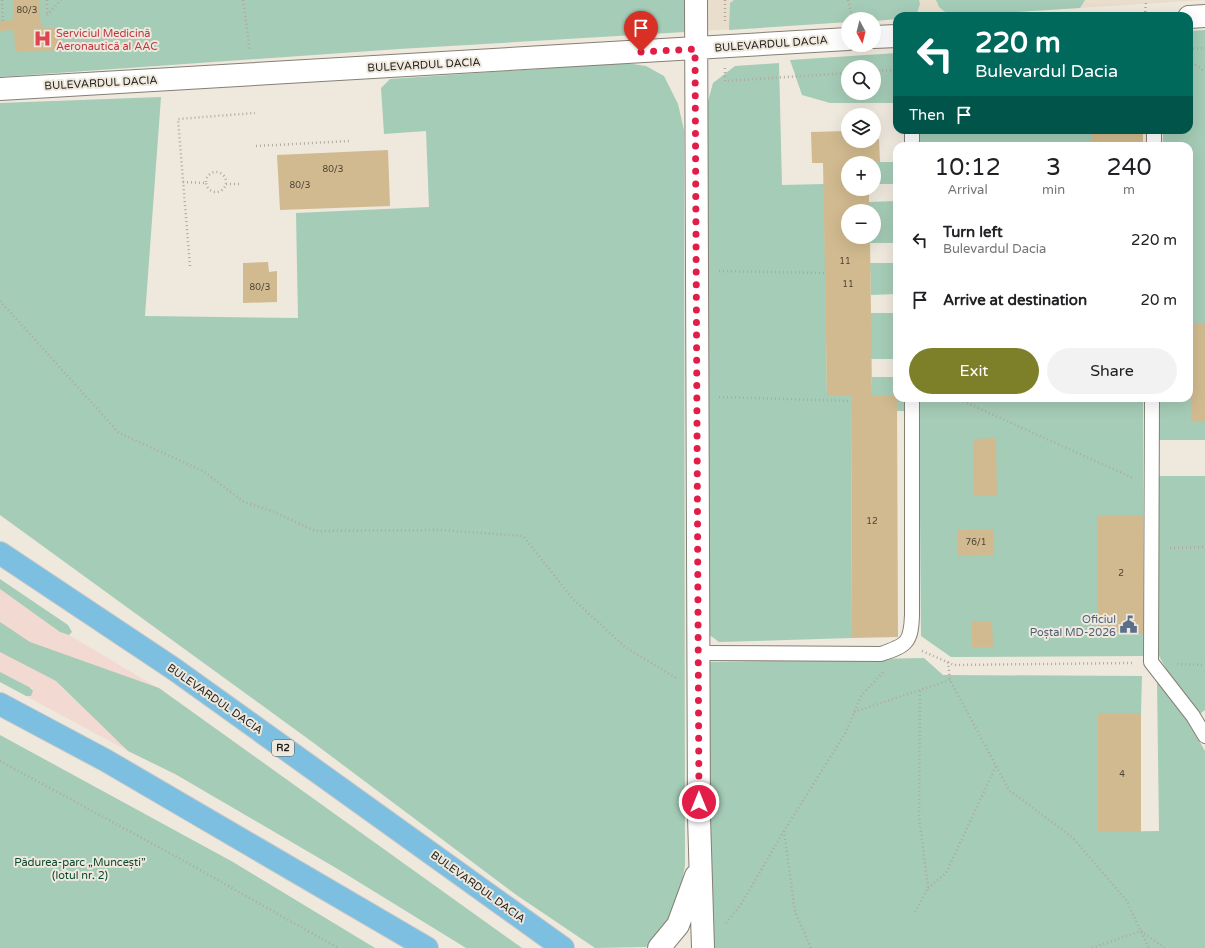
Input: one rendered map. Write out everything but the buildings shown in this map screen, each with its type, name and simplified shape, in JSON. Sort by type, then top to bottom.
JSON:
[{"type":"main road","name":"BULEVARDUL DACIA","points":[[0,552],[174,669],[563,948]]},
{"type":"main road","points":[[0,704],[105,760],[427,948]]},
{"type":"street","points":[[696,0],[698,691],[702,941]]},
{"type":"street","points":[[1193,18],[1205,16]]},
{"type":"street","points":[[881,37],[893,36]]},
{"type":"street","name":"BULEVARDUL DACIA","points":[[0,88],[841,39]]},
{"type":"street","points":[[658,948],[678,925],[700,865]]},
{"type":"lane","points":[[698,653],[881,654],[900,646],[911,634],[912,402]]},
{"type":"lane","points":[[1152,402],[1151,662],[1193,716],[1205,736]]},
{"type":"path","points":[[2,0],[3,21]]},
{"type":"path","points":[[47,0],[48,15],[61,0]]},
{"type":"path","points":[[243,0],[253,74]]},
{"type":"path","points":[[848,0],[851,12]]},
{"type":"path","points":[[1145,12],[1146,0]]},
{"type":"path","points":[[1193,48],[1205,48]]},
{"type":"path","points":[[1193,63],[1205,72]]},
{"type":"path","points":[[881,71],[893,70]]},
{"type":"path","points":[[725,81],[841,73]]},
{"type":"path","points":[[190,266],[178,119],[255,114]]},
{"type":"path","points":[[256,146],[350,141]]},
{"type":"path","points":[[217,171],[225,177],[226,184],[221,191],[214,192],[208,188],[206,183],[208,175],[217,171]]},
{"type":"path","points":[[183,182],[206,183]]},
{"type":"path","points":[[226,184],[242,184]]},
{"type":"path","points":[[696,270],[825,272]]},
{"type":"path","points":[[0,301],[119,433],[203,470],[244,502],[272,511],[315,531],[441,530],[524,536],[573,599],[625,647],[698,691]]},
{"type":"path","points":[[697,396],[851,401]]},
{"type":"path","points":[[965,402],[1152,487]]},
{"type":"path","points":[[1152,549],[1205,547]]},
{"type":"path","points":[[702,941],[725,923],[740,906],[784,831],[846,732],[861,696],[884,671],[900,646],[954,665],[1151,662]]},
{"type":"path","points":[[948,662],[950,680],[1009,790],[1073,838],[1126,900],[1149,948]]},
{"type":"path","points":[[854,712],[950,680]]},
{"type":"path","points":[[920,690],[919,817],[928,888]]},
{"type":"path","points":[[0,761],[186,862],[338,948]]},
{"type":"path","points":[[915,912],[928,888],[946,873],[997,766]]},
{"type":"path","points":[[784,831],[795,912],[811,948]]},
{"type":"path","points":[[1092,948],[1141,931]]},
{"type":"path","points":[[1141,931],[1165,948]]},
{"type":"shaded area","points":[[685,0],[1205,0],[1015,12],[893,12],[893,19],[881,20],[881,12],[841,12],[841,22],[685,32]]},
{"type":"shaded area","points":[[0,589],[60,632],[69,635],[158,688],[191,711],[175,774],[128,751],[0,682]]},
{"type":"green space","points":[[0,0],[685,0],[685,32],[399,49],[0,77]]},
{"type":"green space","points":[[734,0],[919,0],[920,4],[917,12],[893,12],[893,19],[881,20],[881,12],[841,12],[841,22],[729,30],[730,3]]},
{"type":"green space","points":[[936,0],[1085,0],[1080,8],[1015,12],[945,12],[939,7]]},
{"type":"green space","points":[[1205,30],[1205,440],[1158,440],[1159,402],[1193,402],[1193,142],[1163,142],[1163,134],[1193,134],[1193,31]]},
{"type":"green space","points":[[893,53],[893,103],[830,103],[802,95],[790,60]]},
{"type":"green space","points":[[626,63],[646,66],[664,76],[678,104],[684,130],[685,865],[680,895],[664,927],[646,947],[595,948],[515,894],[311,741],[0,515],[0,103],[161,97],[145,316],[298,318],[296,213],[429,207],[426,131],[384,134],[381,88],[390,79]]},
{"type":"green space","points":[[779,63],[782,185],[824,184],[827,395],[851,395],[852,638],[719,642],[708,634],[707,105],[713,83],[735,66]]},
{"type":"green space","points":[[920,134],[1092,134],[1092,142],[920,142]]},
{"type":"green space","points":[[881,162],[893,162],[893,184],[881,184]]},
{"type":"green space","points":[[893,201],[893,243],[881,243],[881,204],[869,204],[869,202]]},
{"type":"green space","points":[[870,263],[893,263],[893,294],[871,295]]},
{"type":"green space","points":[[871,313],[893,313],[893,359],[871,359]]},
{"type":"green space","points":[[872,377],[893,377],[893,395],[872,395]]},
{"type":"green space","points":[[897,402],[904,402],[905,411],[897,411]]},
{"type":"green space","points":[[919,402],[1143,402],[1143,515],[1097,515],[1097,634],[1143,634],[1143,656],[951,657],[921,636]]},
{"type":"green space","points":[[1158,476],[1205,476],[1205,710],[1200,714],[1171,678],[1159,656]]},
{"type":"green space","points":[[0,579],[68,625],[72,632],[69,635],[60,632],[0,589]]},
{"type":"green space","points":[[0,622],[30,642],[159,688],[522,948],[466,948],[336,868],[175,774],[128,751],[56,681],[0,652]]},
{"type":"green space","points":[[924,658],[943,675],[1142,676],[1141,713],[1098,713],[1098,832],[1159,831],[1157,679],[1187,720],[1205,751],[1205,948],[712,948],[707,897],[709,662]]},
{"type":"green space","points":[[0,672],[29,687],[33,691],[31,696],[26,696],[0,682]]},
{"type":"green space","name":"Pădurea-parc „Muncești” (lotul nr. 2)","points":[[0,735],[233,862],[375,948],[0,948]]},
{"type":"place","name":"Serviciul Medicină Aeronautică al AAC","points":[[43,39]]},
{"type":"place","name":"Oficiul Poștal MD-2026","points":[[1129,625]]},
{"type":"route","points":[[641,52],[695,49],[699,802]]}]
